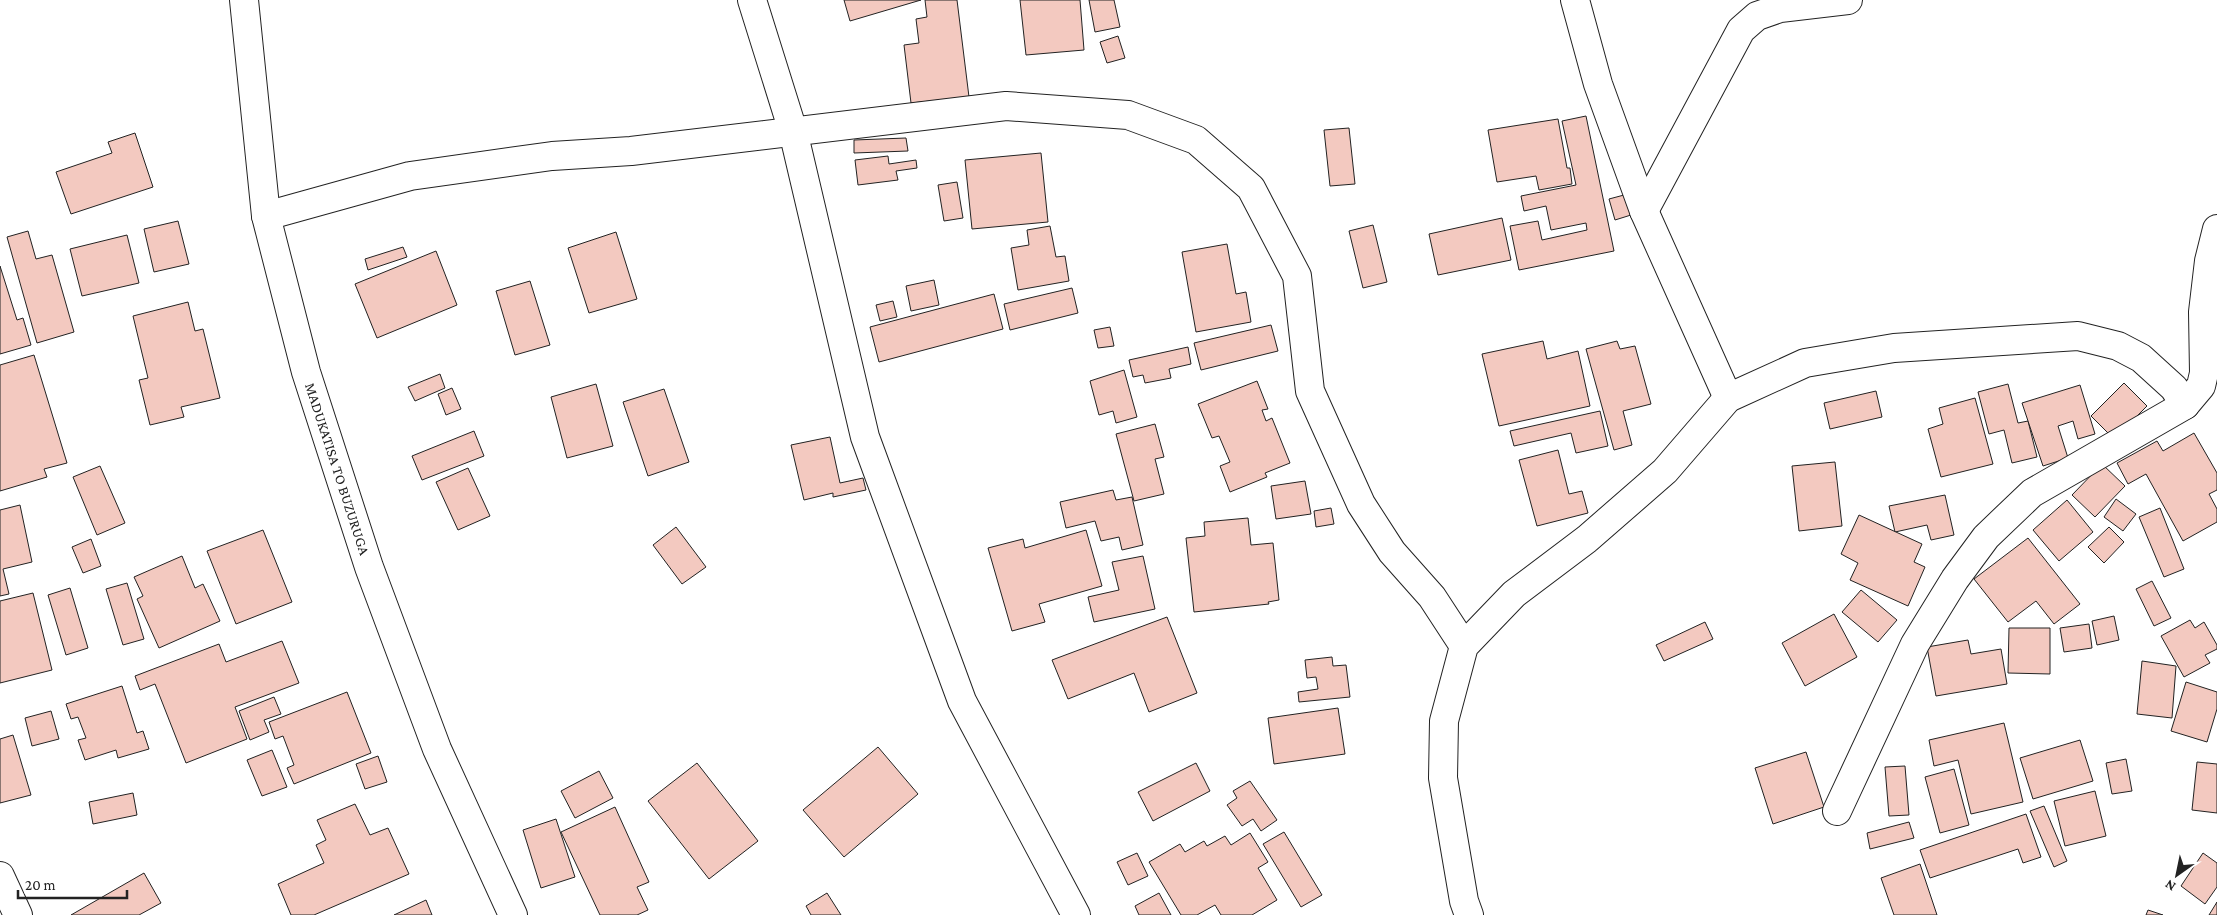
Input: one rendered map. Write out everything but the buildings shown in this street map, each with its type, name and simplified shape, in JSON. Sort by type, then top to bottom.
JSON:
[{"type":"street","name":"MADUKATISA TO BUZURUGA","points":[[244,0],[266,216],[306,372],[369,567],[437,750],[513,915]]},
{"type":"street","points":[[752,0],[793,131],[865,437],[917,584],[962,701],[1076,915]]},
{"type":"street","points":[[1576,0],[1598,84],[1644,211],[1728,398]]},
{"type":"street","points":[[1644,211],[1741,30],[1757,16],[1780,8],[1848,0]]},
{"type":"street","points":[[266,216],[410,176],[552,156],[631,151],[1006,106],[1128,115],[1196,140],[1251,188],[1297,276],[1310,391],[1361,504],[1392,552],[1432,597],[1464,646]]},
{"type":"street","points":[[1837,811],[1916,644],[1955,579],[1986,537],[2032,493],[2185,406],[2201,386],[2204,373],[2203,312],[2209,262],[2217,229]]},
{"type":"street","points":[[1468,915],[1443,778],[1444,721],[1464,646],[1514,594],[1587,539],[1665,471],[1728,398],[1804,363],[1894,348],[2078,336],[2118,346],[2141,358],[2174,388],[2185,406]]},
{"type":"street","points":[[0,876],[18,915]]}]
